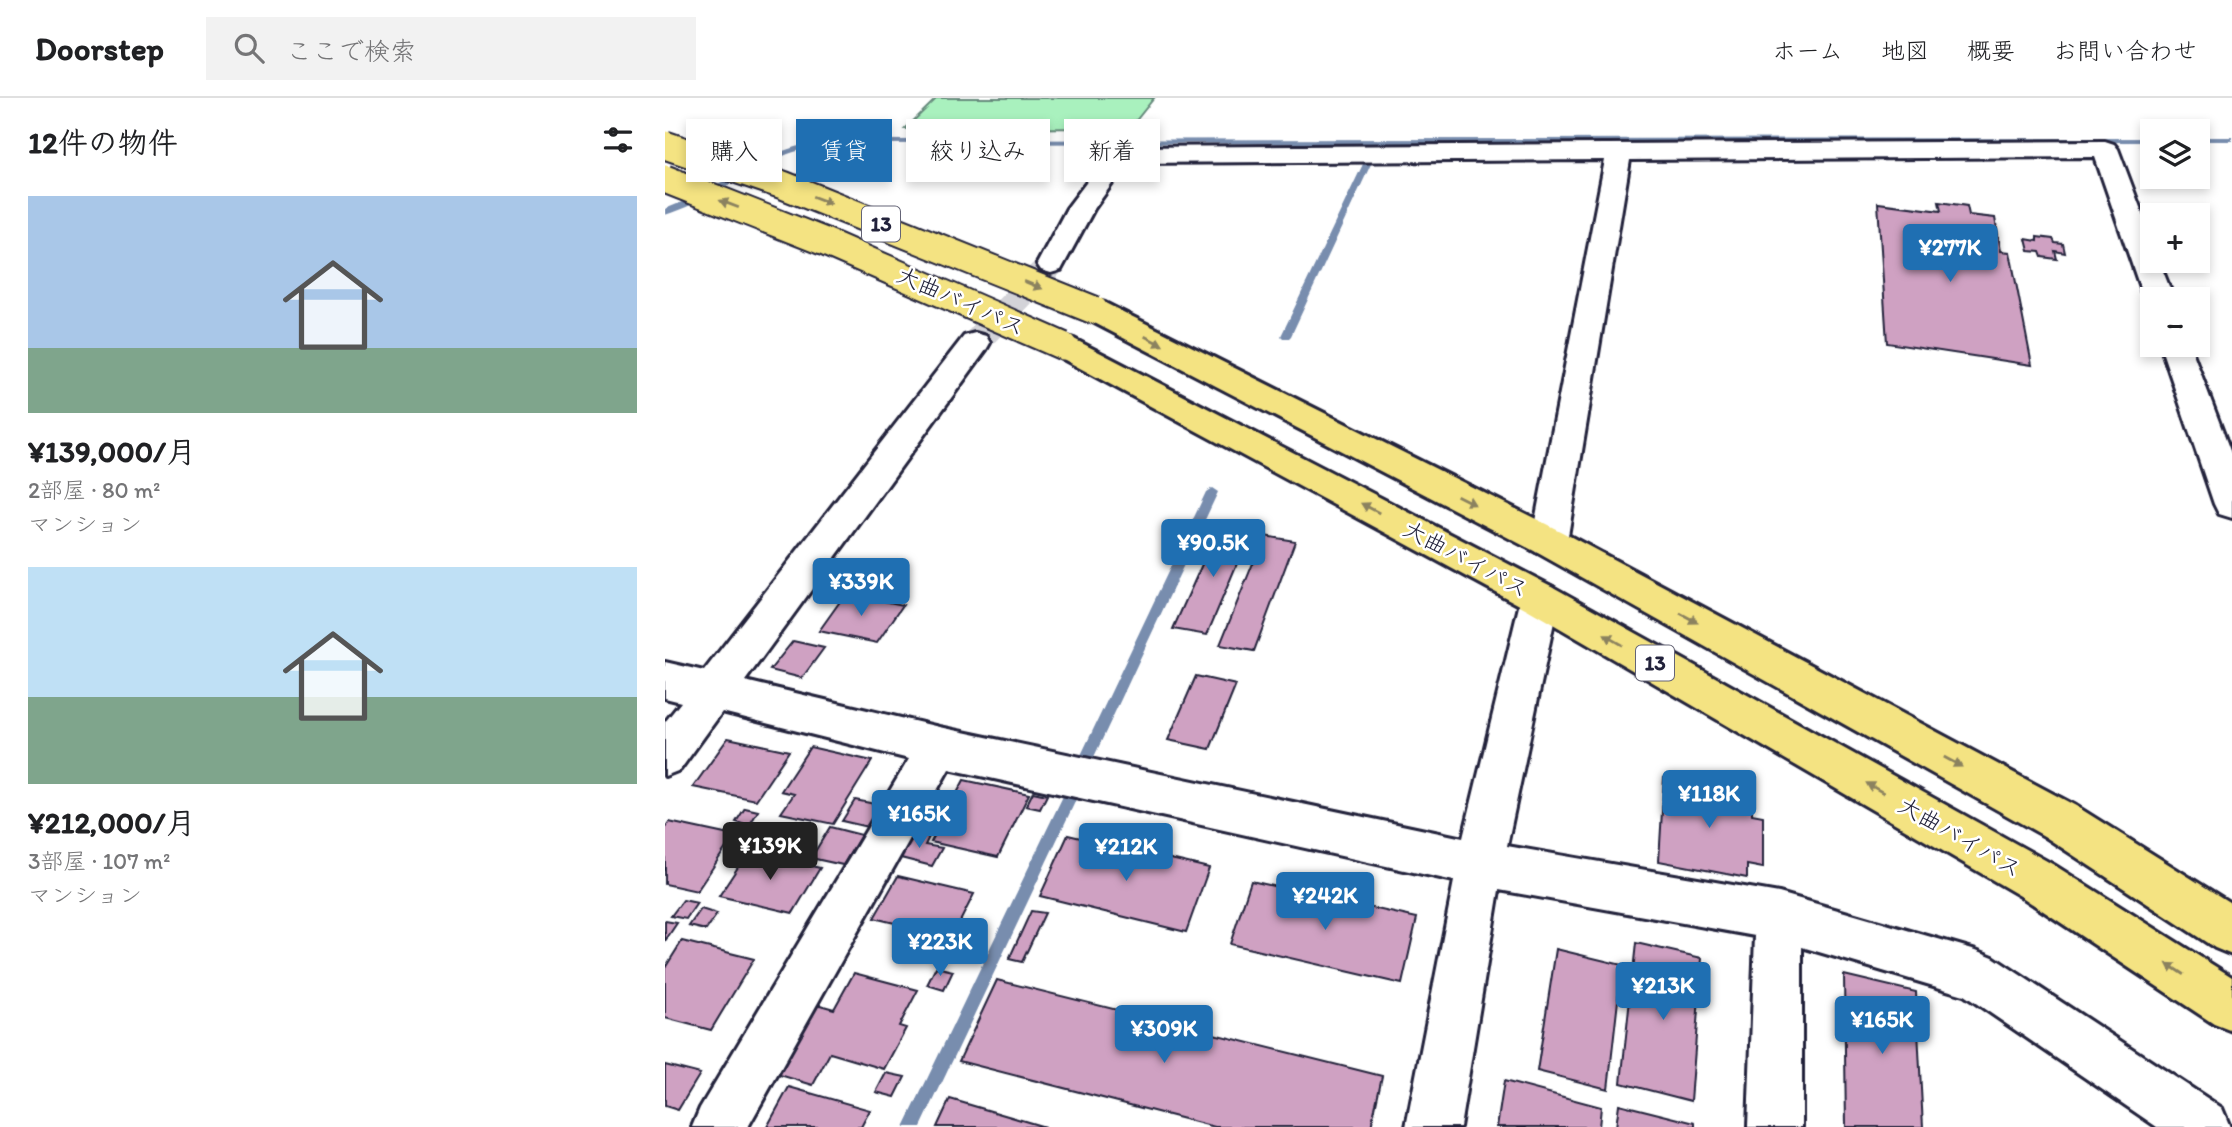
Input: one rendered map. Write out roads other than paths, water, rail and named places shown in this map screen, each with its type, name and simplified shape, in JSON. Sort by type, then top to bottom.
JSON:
[{"type":"highway","name":"大曲バイパス","points":[[665,145],[795,190],[1094,310],[1549,542],[2060,821],[2232,931]]},
{"type":"highway","name":"大曲バイパス","points":[[665,179],[825,242],[1063,346],[1540,598],[2038,881],[2232,1006]]},
{"type":"street","points":[[1051,264],[1081,208],[1120,155],[2105,149],[2155,287]]},
{"type":"street","points":[[1549,542],[1619,152]]},
{"type":"street","points":[[665,756],[975,343]]},
{"type":"street","points":[[2179,357],[2232,504]]},
{"type":"street","points":[[1433,1127],[1480,864],[1540,598]]},
{"type":"street","points":[[665,680],[939,747],[1480,864],[1779,917],[1976,974],[2203,1127]]},
{"type":"street","points":[[719,1127],[939,747]]},
{"type":"street","points":[[1775,1127],[1779,917]]},
{"type":"waterway","points":[[2210,139],[2232,139]]},
{"type":"waterway","points":[[665,212],[707,194],[786,152],[831,142],[2140,140]]},
{"type":"waterway","points":[[1286,336],[1367,164]]},
{"type":"waterway","points":[[1088,755],[1212,492]]},
{"type":"waterway","points":[[912,1127],[1069,799]]},
{"type":"tunnel","points":[[975,343],[1051,264]]}]
